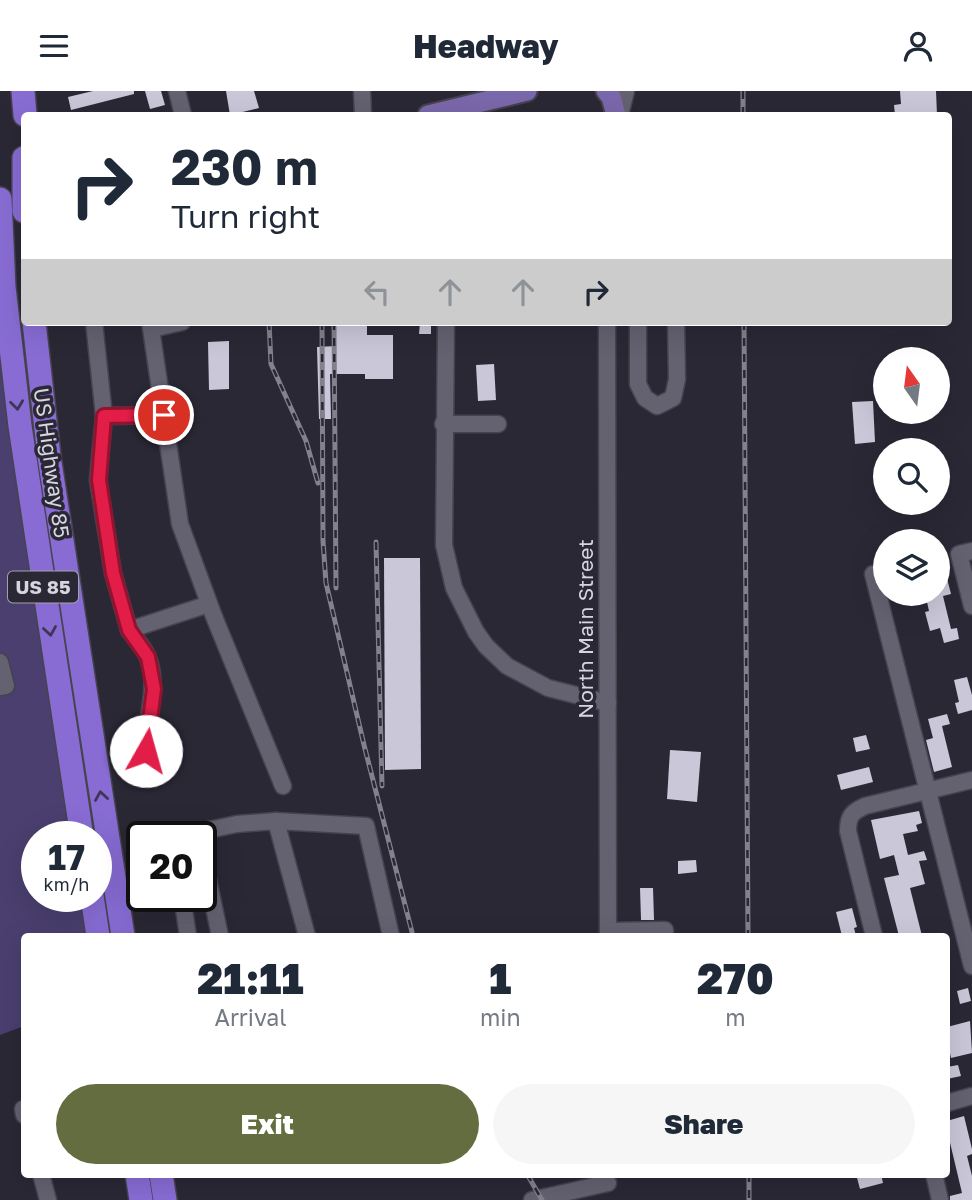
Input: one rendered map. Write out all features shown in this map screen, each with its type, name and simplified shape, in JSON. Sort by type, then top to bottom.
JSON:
[{"type":"highway","points":[[23,91],[25,112]]},
{"type":"highway","name":"US 85","points":[[0,199],[0,221]]},
{"type":"highway","name":"US Highway 85","points":[[0,221],[2,279],[20,426],[80,821]]},
{"type":"highway","name":"US Highway 85","points":[[34,326],[49,456],[123,933]]},
{"type":"highway","points":[[95,912],[98,933]]},
{"type":"highway","points":[[137,1178],[141,1200]]},
{"type":"highway","points":[[162,1178],[165,1200]]},
{"type":"main road","points":[[440,112],[527,91]]},
{"type":"main road","points":[[606,91],[617,112]]},
{"type":"main road","points":[[0,221],[21,214]]},
{"type":"street","points":[[177,91],[182,112]]},
{"type":"street","points":[[362,91],[363,112]]},
{"type":"street","points":[[619,112],[626,91]]},
{"type":"street","points":[[94,326],[104,416],[99,480],[113,573],[129,630],[148,657],[154,689],[146,751],[151,764]]},
{"type":"street","points":[[151,326],[180,524],[209,604],[283,786]]},
{"type":"street","points":[[446,326],[444,545],[447,565],[461,605],[476,632],[496,657],[519,674],[564,693],[608,703]]},
{"type":"street","name":"North Main Street","points":[[607,326],[608,933]]},
{"type":"street","points":[[638,326],[638,384],[645,398],[657,405],[673,398],[677,379],[676,326]]},
{"type":"street","points":[[104,416],[164,415]]},
{"type":"street","points":[[443,424],[498,424]]},
{"type":"street","points":[[965,552],[972,606]]},
{"type":"street","points":[[129,630],[209,604]]},
{"type":"street","points":[[881,606],[972,966]]},
{"type":"street","points":[[0,662],[3,686]]},
{"type":"street","points":[[873,933],[848,831],[849,817],[865,806],[972,780]]},
{"type":"street","points":[[276,821],[306,933]]},
{"type":"street","points":[[217,832],[237,824],[276,821],[366,826],[390,933]]},
{"type":"street","points":[[184,912],[187,933]]},
{"type":"street","points":[[215,912],[219,933]]},
{"type":"street","points":[[622,933],[665,930],[665,933]]},
{"type":"street","points":[[950,1102],[972,1097]]},
{"type":"street","points":[[42,1178],[48,1200]]},
{"type":"street","points":[[935,1178],[940,1200]]},
{"type":"street","points":[[532,1200],[608,1179],[608,1200]]},
{"type":"shaded area","points":[[0,271],[80,821],[21,821],[21,912],[94,912],[98,933],[21,933],[21,1027],[0,1035]]},
{"type":"building","points":[[93,91],[134,91],[134,94],[71,110],[68,97]]},
{"type":"building","points":[[145,91],[161,91],[165,105],[150,109]]},
{"type":"building","points":[[226,91],[254,91],[259,108],[230,112]]},
{"type":"building","points":[[900,91],[936,91],[937,112],[895,112],[894,105],[901,104]]},
{"type":"building","points":[[336,326],[367,326],[367,335],[393,335],[393,379],[365,379],[365,374],[330,374],[331,419],[319,419],[317,347],[336,346]]},
{"type":"building","points":[[420,326],[431,326],[431,334],[419,334]]},
{"type":"building","points":[[229,341],[229,389],[209,390],[208,342]]},
{"type":"building","points":[[494,364],[496,400],[478,401],[476,365]]},
{"type":"building","points":[[873,401],[873,442],[855,444],[852,402]]},
{"type":"building","points":[[384,558],[420,558],[421,769],[385,770]]},
{"type":"building","points":[[928,606],[945,606],[951,629],[957,628],[959,639],[944,643],[940,628],[930,631],[925,612],[929,611]]},
{"type":"building","points":[[967,677],[972,695],[972,710],[958,714],[955,703],[959,702],[954,680]]},
{"type":"building","points":[[947,714],[950,724],[942,726],[952,767],[934,772],[926,740],[933,738],[928,719]]},
{"type":"building","points":[[866,735],[870,749],[856,752],[853,738]]},
{"type":"building","points":[[670,750],[701,752],[697,802],[667,799]]},
{"type":"building","points":[[869,767],[873,782],[841,790],[837,775]]},
{"type":"building","points":[[919,811],[922,823],[916,825],[918,831],[903,834],[908,855],[924,851],[927,860],[919,861],[925,884],[910,888],[921,933],[898,933],[884,878],[899,875],[894,855],[880,859],[871,820]]},
{"type":"building","points":[[696,860],[697,872],[678,874],[678,861]]},
{"type":"building","points":[[640,888],[653,888],[654,920],[641,920]]},
{"type":"building","points":[[852,908],[857,927],[854,928],[855,933],[841,933],[836,912]]},
{"type":"building","points":[[968,988],[971,1001],[960,1004],[957,991]]},
{"type":"building","points":[[970,1021],[972,1053],[951,1058],[950,1026]]},
{"type":"building","points":[[958,1065],[961,1076],[950,1078],[950,1066]]},
{"type":"building","points":[[964,1116],[972,1149],[972,1154],[967,1156],[972,1176],[972,1200],[950,1200],[950,1196],[962,1193],[950,1143],[950,1120]]},
{"type":"building","points":[[857,1178],[882,1178],[883,1183],[860,1189]]},
{"type":"railway","points":[[743,91],[743,112]]},
{"type":"railway","points":[[269,326],[271,364],[306,441],[318,483]]},
{"type":"railway","points":[[322,326],[323,541],[326,583],[412,933]]},
{"type":"railway","points":[[334,326],[336,588]]},
{"type":"railway","points":[[744,326],[748,933]]},
{"type":"railway","points":[[376,542],[382,786]]},
{"type":"railway","points":[[529,1178],[542,1200]]},
{"type":"railway","points":[[749,1178],[749,1200]]},
{"type":"route","points":[[146,751],[154,689],[148,657],[129,630],[113,573],[99,480],[104,416],[164,415]]}]
